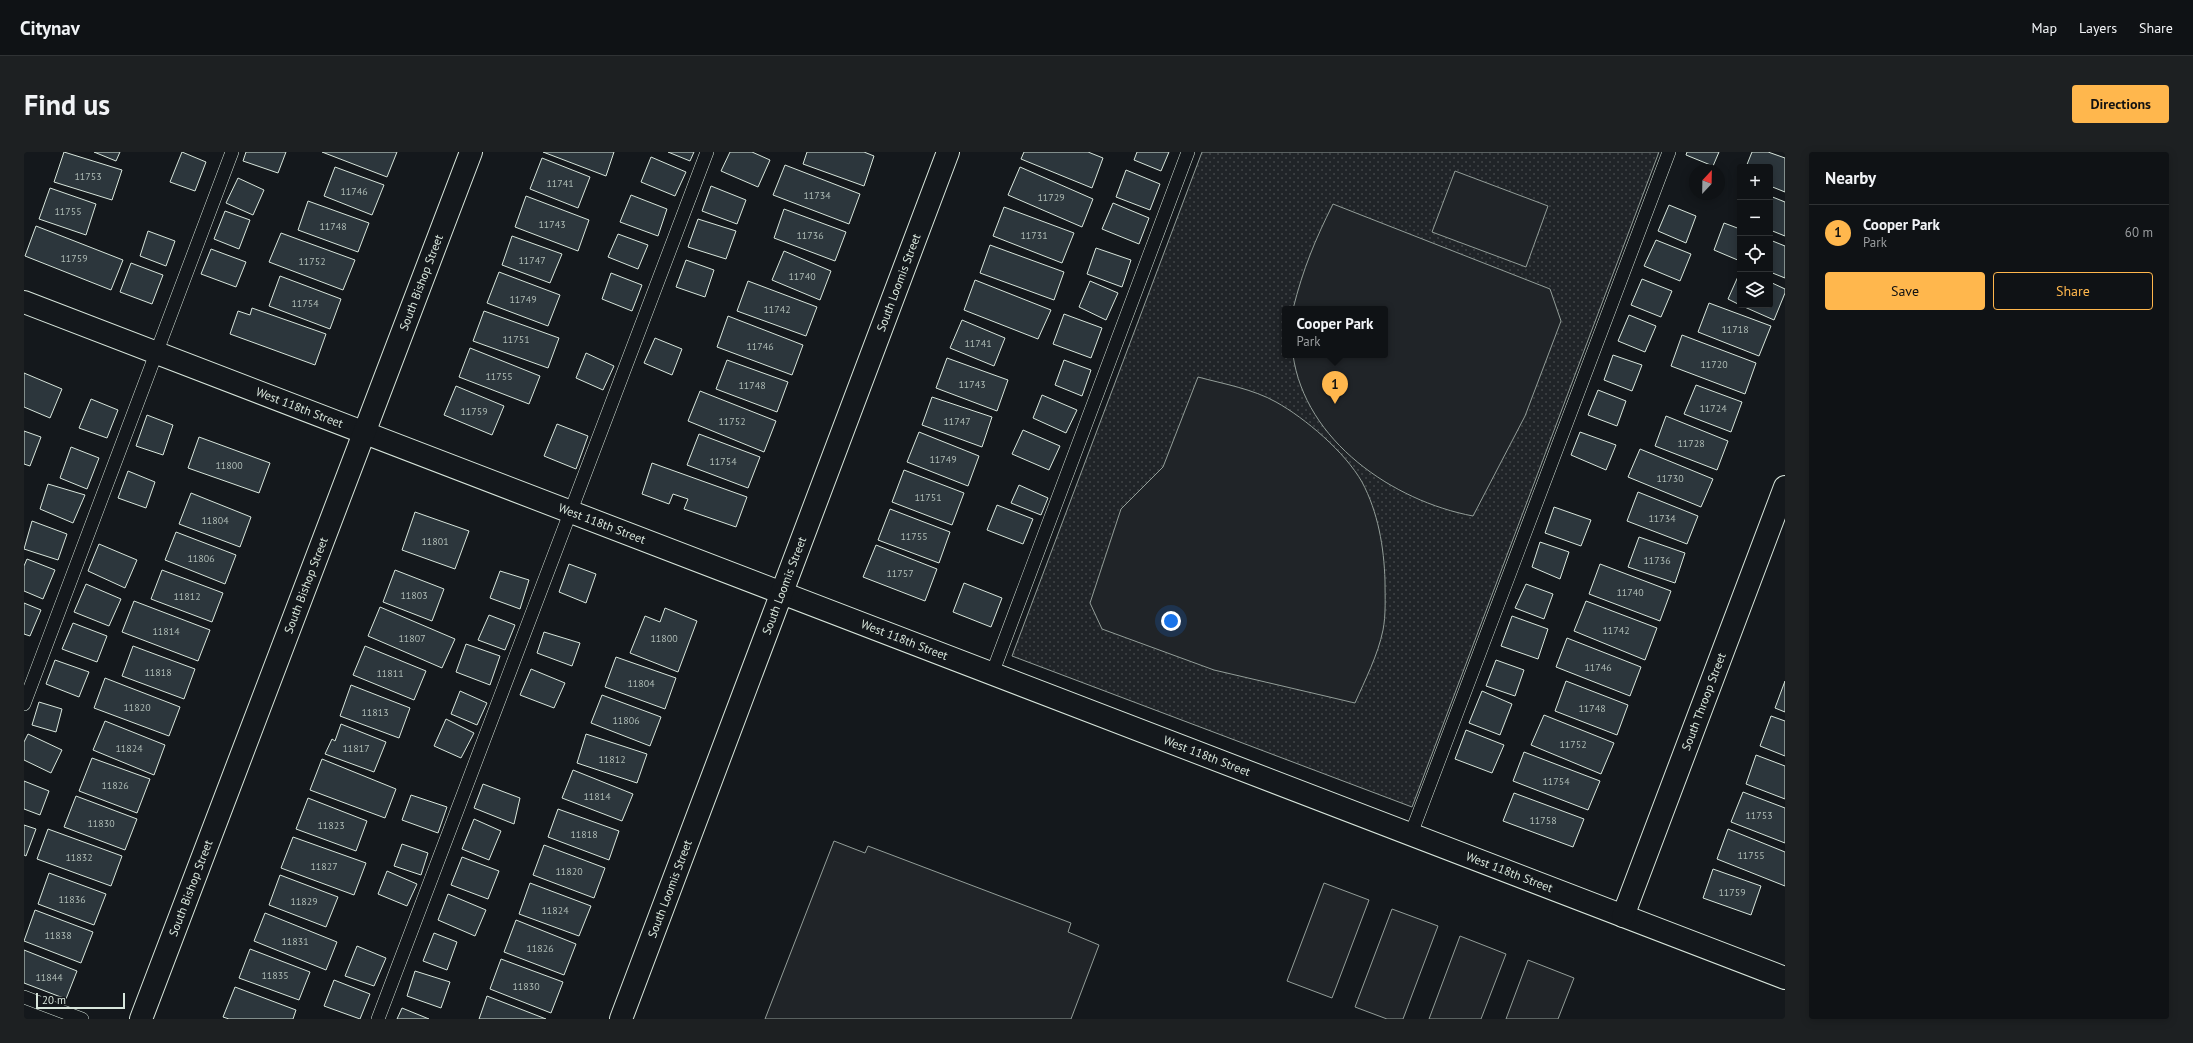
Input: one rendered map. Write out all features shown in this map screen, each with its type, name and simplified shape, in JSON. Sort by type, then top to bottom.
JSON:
[{"type":"street","name":"South Bishop Street","points":[[141,1019],[471,152]]},
{"type":"street","name":"South Loomis Street","points":[[621,1019],[948,152]]},
{"type":"street","name":"West 118th Street","points":[[24,302],[1785,978]]},
{"type":"street","name":"South Throop Street","points":[[1623,916],[1785,487]]},
{"type":"lane","points":[[24,704],[232,152]]},
{"type":"lane","points":[[378,1019],[707,152]]},
{"type":"lane","points":[[992,674],[1188,152]]},
{"type":"lane","points":[[1411,834],[1669,152]]},
{"type":"lane","points":[[24,997],[82,1019]]},
{"type":"shaded area","points":[[1202,152],[1659,152],[1412,807],[1012,656]]},
{"type":"shaded area","points":[[1455,171],[1548,206],[1526,267],[1432,232]]},
{"type":"shaded area","points":[[1333,204],[1550,289],[1561,321],[1525,416],[1473,516],[1443,508],[1413,497],[1384,481],[1358,462],[1334,440],[1315,414],[1301,386],[1294,358],[1388,358],[1388,306],[1294,306],[1310,255]]},
{"type":"shaded area","points":[[1198,377],[1238,387],[1267,397],[1299,417],[1324,437],[1345,459],[1355,471],[1368,493],[1382,543],[1385,581],[1385,612],[1383,630],[1378,649],[1355,703],[1214,670],[1102,629],[1090,603],[1121,509],[1163,467]]},
{"type":"shaded area","points":[[834,841],[865,853],[868,846],[1071,923],[1068,932],[1099,945],[1071,1019],[765,1019]]},
{"type":"shaded area","points":[[1324,883],[1369,900],[1332,998],[1287,981]]},
{"type":"shaded area","points":[[1392,909],[1438,926],[1403,1019],[1387,1019],[1355,1007]]},
{"type":"shaded area","points":[[1460,936],[1506,954],[1481,1019],[1429,1019]]},
{"type":"shaded area","points":[[1528,960],[1574,978],[1558,1019],[1506,1019]]},
{"type":"building","points":[[64,152],[122,170],[112,200],[54,182]]},
{"type":"building","points":[[94,152],[120,152],[116,161]]},
{"type":"building","points":[[182,152],[206,162],[195,191],[170,182]]},
{"type":"building","points":[[246,152],[286,152],[278,173],[243,161]]},
{"type":"building","points":[[322,152],[397,152],[387,177]]},
{"type":"building","points":[[543,152],[614,152],[606,176]]},
{"type":"building","points":[[668,152],[694,152],[690,161]]},
{"type":"building","points":[[730,152],[752,152],[770,160],[758,187],[721,171]]},
{"type":"building","points":[[807,152],[864,152],[874,156],[864,186],[803,164]]},
{"type":"building","points":[[1024,152],[1088,152],[1103,158],[1092,188],[1021,159]]},
{"type":"building","points":[[1137,152],[1169,152],[1161,171],[1134,160]]},
{"type":"building","points":[[1687,152],[1719,152],[1714,164],[1708,164],[1686,155]]},
{"type":"building","points":[[1752,152],[1768,152],[1785,158],[1785,192],[1773,187],[1773,164],[1747,164]]},
{"type":"building","points":[[651,157],[686,172],[675,196],[641,182]]},
{"type":"building","points":[[542,158],[590,177],[578,208],[530,189]]},
{"type":"building","points":[[785,165],[860,194],[849,224],[773,195]]},
{"type":"building","points":[[335,167],[384,185],[372,215],[324,196]]},
{"type":"building","points":[[1020,167],[1093,199],[1082,227],[1008,195]]},
{"type":"building","points":[[1126,170],[1160,184],[1150,210],[1116,197]]},
{"type":"building","points":[[238,178],[264,190],[253,215],[226,203]]},
{"type":"building","points":[[711,186],[746,200],[737,224],[702,211]]},
{"type":"building","points":[[50,188],[96,204],[86,235],[39,219]]},
{"type":"building","points":[[631,195],[667,209],[658,236],[620,222]]},
{"type":"building","points":[[526,196],[589,220],[578,251],[515,227]]},
{"type":"building","points":[[1773,197],[1785,202],[1785,236],[1773,231]]},
{"type":"building","points":[[308,201],[369,223],[358,252],[298,230]]},
{"type":"building","points":[[1113,203],[1149,218],[1139,244],[1102,229]]},
{"type":"building","points":[[1669,205],[1696,216],[1686,243],[1658,231]]},
{"type":"building","points":[[1004,207],[1074,233],[1062,263],[993,236]]},
{"type":"building","points":[[784,209],[846,232],[835,261],[774,238]]},
{"type":"building","points":[[225,211],[250,220],[239,249],[214,239]]},
{"type":"building","points":[[698,219],[736,231],[726,259],[688,247]]},
{"type":"building","points":[[1724,223],[1737,228],[1737,260],[1714,250]]},
{"type":"building","points":[[36,226],[123,260],[111,290],[25,256]]},
{"type":"building","points":[[148,231],[175,241],[166,266],[140,256]]},
{"type":"building","points":[[281,233],[355,260],[343,290],[269,262]]},
{"type":"building","points":[[618,234],[648,245],[638,269],[608,257]]},
{"type":"building","points":[[512,236],[562,254],[550,283],[502,265]]},
{"type":"building","points":[[1656,240],[1691,254],[1680,281],[1644,266]]},
{"type":"building","points":[[1773,241],[1785,246],[1785,278],[1773,273]]},
{"type":"building","points":[[990,245],[1064,272],[1054,300],[980,273]]},
{"type":"building","points":[[1096,248],[1131,260],[1122,287],[1087,274]]},
{"type":"building","points":[[211,249],[246,262],[236,287],[201,274]]},
{"type":"building","points":[[784,251],[831,271],[820,300],[772,280]]},
{"type":"building","points":[[686,260],[714,270],[705,297],[676,287]]},
{"type":"building","points":[[131,263],[163,275],[152,304],[120,292]]},
{"type":"building","points":[[499,272],[560,295],[548,326],[487,303]]},
{"type":"building","points":[[611,273],[642,285],[632,311],[602,299]]},
{"type":"building","points":[[280,276],[341,299],[330,329],[269,306]]},
{"type":"building","points":[[1642,279],[1672,291],[1661,317],[1631,305]]},
{"type":"building","points":[[1737,279],[1737,304],[1728,299]]},
{"type":"building","points":[[975,280],[1051,310],[1038,339],[964,310]]},
{"type":"building","points":[[748,281],[817,307],[806,336],[737,311]]},
{"type":"building","points":[[1090,281],[1118,293],[1106,320],[1079,307]]},
{"type":"building","points":[[1773,283],[1785,289],[1785,293],[1774,320],[1747,308],[1773,308]]},
{"type":"building","points":[[1709,303],[1771,326],[1759,356],[1698,332]]},
{"type":"building","points":[[252,308],[326,334],[315,365],[230,334],[238,311],[250,315]]},
{"type":"building","points":[[484,311],[559,338],[548,368],[473,341]]},
{"type":"building","points":[[1064,314],[1102,328],[1091,358],[1053,344]]},
{"type":"building","points":[[1629,315],[1656,326],[1645,352],[1618,341]]},
{"type":"building","points":[[728,316],[803,345],[792,375],[717,347]]},
{"type":"building","points":[[962,320],[1005,338],[994,366],[950,348]]},
{"type":"building","points":[[1682,335],[1756,363],[1745,394],[1671,366]]},
{"type":"building","points":[[655,338],[682,349],[672,375],[644,363]]},
{"type":"building","points":[[470,348],[540,376],[529,404],[459,377]]},
{"type":"building","points":[[586,353],[614,366],[603,390],[576,378]]},
{"type":"building","points":[[1613,355],[1642,365],[1632,391],[1604,380]]},
{"type":"building","points":[[947,358],[1008,380],[997,411],[936,388]]},
{"type":"building","points":[[727,360],[788,382],[777,412],[716,389]]},
{"type":"building","points":[[1064,360],[1091,370],[1082,396],[1055,385]]},
{"type":"building","points":[[24,373],[62,389],[50,418],[24,407]]},
{"type":"building","points":[[1696,385],[1742,402],[1731,432],[1684,414]]},
{"type":"building","points":[[456,386],[504,406],[492,435],[444,415]]},
{"type":"building","points":[[1598,390],[1626,401],[1617,426],[1588,415]]},
{"type":"building","points":[[700,391],[776,421],[764,452],[688,421]]},
{"type":"building","points":[[1042,395],[1077,410],[1066,433],[1033,418]]},
{"type":"building","points":[[932,397],[992,417],[982,447],[922,425]]},
{"type":"building","points":[[91,399],[118,410],[107,438],[79,428]]},
{"type":"building","points":[[147,415],[173,425],[163,455],[136,446]]},
{"type":"building","points":[[1666,416],[1728,441],[1717,470],[1655,446]]},
{"type":"building","points":[[557,424],[588,436],[576,469],[544,456]]},
{"type":"building","points":[[1023,430],[1060,446],[1049,470],[1012,454]]},
{"type":"building","points":[[24,431],[41,437],[30,466],[24,464]]},
{"type":"building","points":[[919,432],[979,456],[968,486],[907,462]]},
{"type":"building","points":[[1580,432],[1616,445],[1606,470],[1571,455]]},
{"type":"building","points":[[699,434],[760,457],[748,488],[687,465]]},
{"type":"building","points":[[199,437],[270,463],[259,493],[188,468]]},
{"type":"building","points":[[71,447],[99,458],[87,489],[60,478]]},
{"type":"building","points":[[1640,449],[1713,479],[1701,507],[1628,477]]},
{"type":"building","points":[[652,463],[747,497],[736,527],[684,509],[688,499],[673,494],[669,504],[642,494]]},
{"type":"building","points":[[904,470],[964,493],[952,525],[892,502]]},
{"type":"building","points":[[128,471],[155,482],[146,508],[118,498]]},
{"type":"building","points":[[48,484],[85,495],[73,523],[40,509]]},
{"type":"building","points":[[1019,485],[1048,498],[1041,515],[1011,503]]},
{"type":"building","points":[[1638,492],[1698,516],[1687,544],[1627,521]]},
{"type":"building","points":[[191,493],[251,517],[240,547],[179,524]]},
{"type":"building","points":[[997,505],[1033,519],[1023,544],[987,530]]},
{"type":"building","points":[[1554,507],[1591,520],[1581,546],[1545,533]]},
{"type":"building","points":[[890,509],[950,532],[939,563],[878,540]]},
{"type":"building","points":[[415,512],[469,531],[455,569],[402,550]]},
{"type":"building","points":[[32,521],[67,534],[58,560],[24,549]]},
{"type":"building","points":[[176,532],[236,555],[225,584],[165,560]]},
{"type":"building","points":[[1639,537],[1685,553],[1675,583],[1628,567]]},
{"type":"building","points":[[1540,542],[1569,552],[1560,579],[1532,567]]},
{"type":"building","points":[[99,544],[137,560],[125,588],[88,571]]},
{"type":"building","points":[[876,545],[937,569],[925,601],[863,577]]},
{"type":"building","points":[[27,559],[55,570],[43,599],[24,591],[24,566]]},
{"type":"building","points":[[569,564],[596,574],[586,603],[559,592]]},
{"type":"building","points":[[1600,564],[1671,591],[1660,621],[1589,594]]},
{"type":"building","points":[[162,570],[223,593],[212,622],[151,599]]},
{"type":"building","points":[[395,570],[444,589],[432,621],[383,602]]},
{"type":"building","points":[[500,571],[529,580],[520,609],[490,598]]},
{"type":"building","points":[[964,583],[1002,598],[991,627],[953,612]]},
{"type":"building","points":[[86,584],[121,599],[109,626],[74,612]]},
{"type":"building","points":[[1526,584],[1553,594],[1544,619],[1515,608]]},
{"type":"building","points":[[134,601],[210,630],[198,661],[122,632]]},
{"type":"building","points":[[1586,601],[1657,628],[1645,660],[1574,631]]},
{"type":"building","points":[[24,603],[41,610],[30,636],[24,634]]},
{"type":"building","points":[[380,607],[455,639],[442,668],[368,636]]},
{"type":"building","points":[[665,608],[697,621],[678,672],[630,653],[645,616],[660,622]]},
{"type":"building","points":[[489,615],[515,625],[505,650],[478,640]]},
{"type":"building","points":[[1512,616],[1548,629],[1538,659],[1501,646]]},
{"type":"building","points":[[73,623],[107,636],[97,662],[62,649]]},
{"type":"building","points":[[544,632],[580,643],[572,666],[537,653]]},
{"type":"building","points":[[1567,638],[1641,667],[1630,696],[1556,667]]},
{"type":"building","points":[[466,644],[500,656],[490,685],[456,672]]},
{"type":"building","points":[[133,646],[195,669],[184,699],[122,676]]},
{"type":"building","points":[[365,646],[426,671],[414,700],[353,675]]},
{"type":"building","points":[[616,657],[676,678],[665,709],[605,687]]},
{"type":"building","points":[[55,660],[89,672],[79,697],[46,684]]},
{"type":"building","points":[[1496,660],[1524,670],[1515,696],[1486,686]]},
{"type":"building","points":[[531,669],[565,683],[554,708],[520,695]]},
{"type":"building","points":[[105,678],[180,707],[169,736],[94,708]]},
{"type":"building","points":[[1566,681],[1628,705],[1617,735],[1555,711]]},
{"type":"building","points":[[1785,681],[1785,712],[1775,708]]},
{"type":"building","points":[[351,685],[410,708],[399,738],[340,716]]},
{"type":"building","points":[[460,691],[487,703],[477,725],[451,714]]},
{"type":"building","points":[[1482,691],[1512,704],[1500,735],[1469,723]]},
{"type":"building","points":[[602,695],[661,717],[650,746],[591,723]]},
{"type":"building","points":[[39,702],[62,709],[56,732],[32,725]]},
{"type":"building","points":[[1544,715],[1614,743],[1601,774],[1531,745]]},
{"type":"building","points":[[1771,716],[1785,721],[1785,756],[1760,746]]},
{"type":"building","points":[[446,719],[474,733],[461,758],[434,746]]},
{"type":"building","points":[[105,721],[165,745],[154,775],[93,750]]},
{"type":"building","points":[[341,724],[386,742],[374,772],[325,754],[332,739],[335,741]]},
{"type":"building","points":[[1466,730],[1504,745],[1492,773],[1455,759]]},
{"type":"building","points":[[28,734],[62,750],[51,773],[24,760],[24,742]]},
{"type":"building","points":[[586,734],[647,754],[637,783],[577,763]]},
{"type":"building","points":[[1524,752],[1600,781],[1588,810],[1513,781]]},
{"type":"building","points":[[1756,755],[1785,766],[1785,799],[1746,784]]},
{"type":"building","points":[[92,758],[150,779],[137,813],[79,791]]},
{"type":"building","points":[[322,759],[396,789],[385,818],[310,790]]},
{"type":"building","points":[[573,770],[633,794],[622,821],[562,798]]},
{"type":"building","points":[[24,781],[49,791],[40,815],[24,809]]},
{"type":"building","points":[[483,784],[520,798],[514,824],[474,808]]},
{"type":"building","points":[[1743,792],[1785,808],[1785,843],[1731,822]]},
{"type":"building","points":[[1514,793],[1584,819],[1573,847],[1503,821]]},
{"type":"building","points":[[411,795],[447,807],[438,833],[402,820]]},
{"type":"building","points":[[76,796],[137,819],[125,850],[64,827]]},
{"type":"building","points":[[308,798],[367,821],[356,851],[296,829]]},
{"type":"building","points":[[558,809],[619,831],[609,860],[548,837]]},
{"type":"building","points":[[474,819],[501,831],[489,860],[462,849]]},
{"type":"building","points":[[24,825],[36,829],[26,856],[24,855]]},
{"type":"building","points":[[48,829],[122,856],[111,886],[37,859]]},
{"type":"building","points":[[1728,829],[1785,852],[1785,886],[1717,859]]},
{"type":"building","points":[[293,837],[366,863],[354,895],[281,868]]},
{"type":"building","points":[[402,844],[428,853],[421,875],[394,866]]},
{"type":"building","points":[[544,845],[605,868],[594,898],[533,875]]},
{"type":"building","points":[[462,857],[499,871],[488,899],[451,885]]},
{"type":"building","points":[[1713,869],[1761,886],[1751,915],[1703,898]]},
{"type":"building","points":[[387,871],[417,884],[407,906],[378,894]]},
{"type":"building","points":[[49,873],[106,894],[94,925],[38,904]]},
{"type":"building","points":[[280,875],[338,897],[326,927],[269,905]]},
{"type":"building","points":[[530,883],[591,906],[579,936],[519,914]]},
{"type":"building","points":[[448,894],[486,910],[475,936],[438,920]]},
{"type":"building","points":[[35,910],[93,932],[81,963],[24,941]]},
{"type":"building","points":[[265,913],[337,942],[326,970],[254,941]]},
{"type":"building","points":[[516,920],[576,944],[564,975],[504,952]]},
{"type":"building","points":[[434,933],[457,942],[447,970],[423,961]]},
{"type":"building","points":[[357,946],[386,958],[374,986],[345,976]]},
{"type":"building","points":[[250,949],[310,972],[299,1000],[239,978]]},
{"type":"building","points":[[24,950],[77,971],[66,999],[24,983]]},
{"type":"building","points":[[501,959],[563,982],[551,1013],[490,989]]},
{"type":"building","points":[[415,971],[450,982],[441,1008],[407,996]]},
{"type":"building","points":[[334,980],[370,994],[360,1019],[324,1006]]},
{"type":"building","points":[[235,987],[296,1010],[293,1019],[229,1019],[223,1017]]},
{"type":"building","points":[[487,996],[546,1019],[479,1019]]},
{"type":"building","points":[[402,1008],[429,1019],[397,1019]]},
{"type":"place","name":"Cooper Park","points":[[1335,404]]}]
